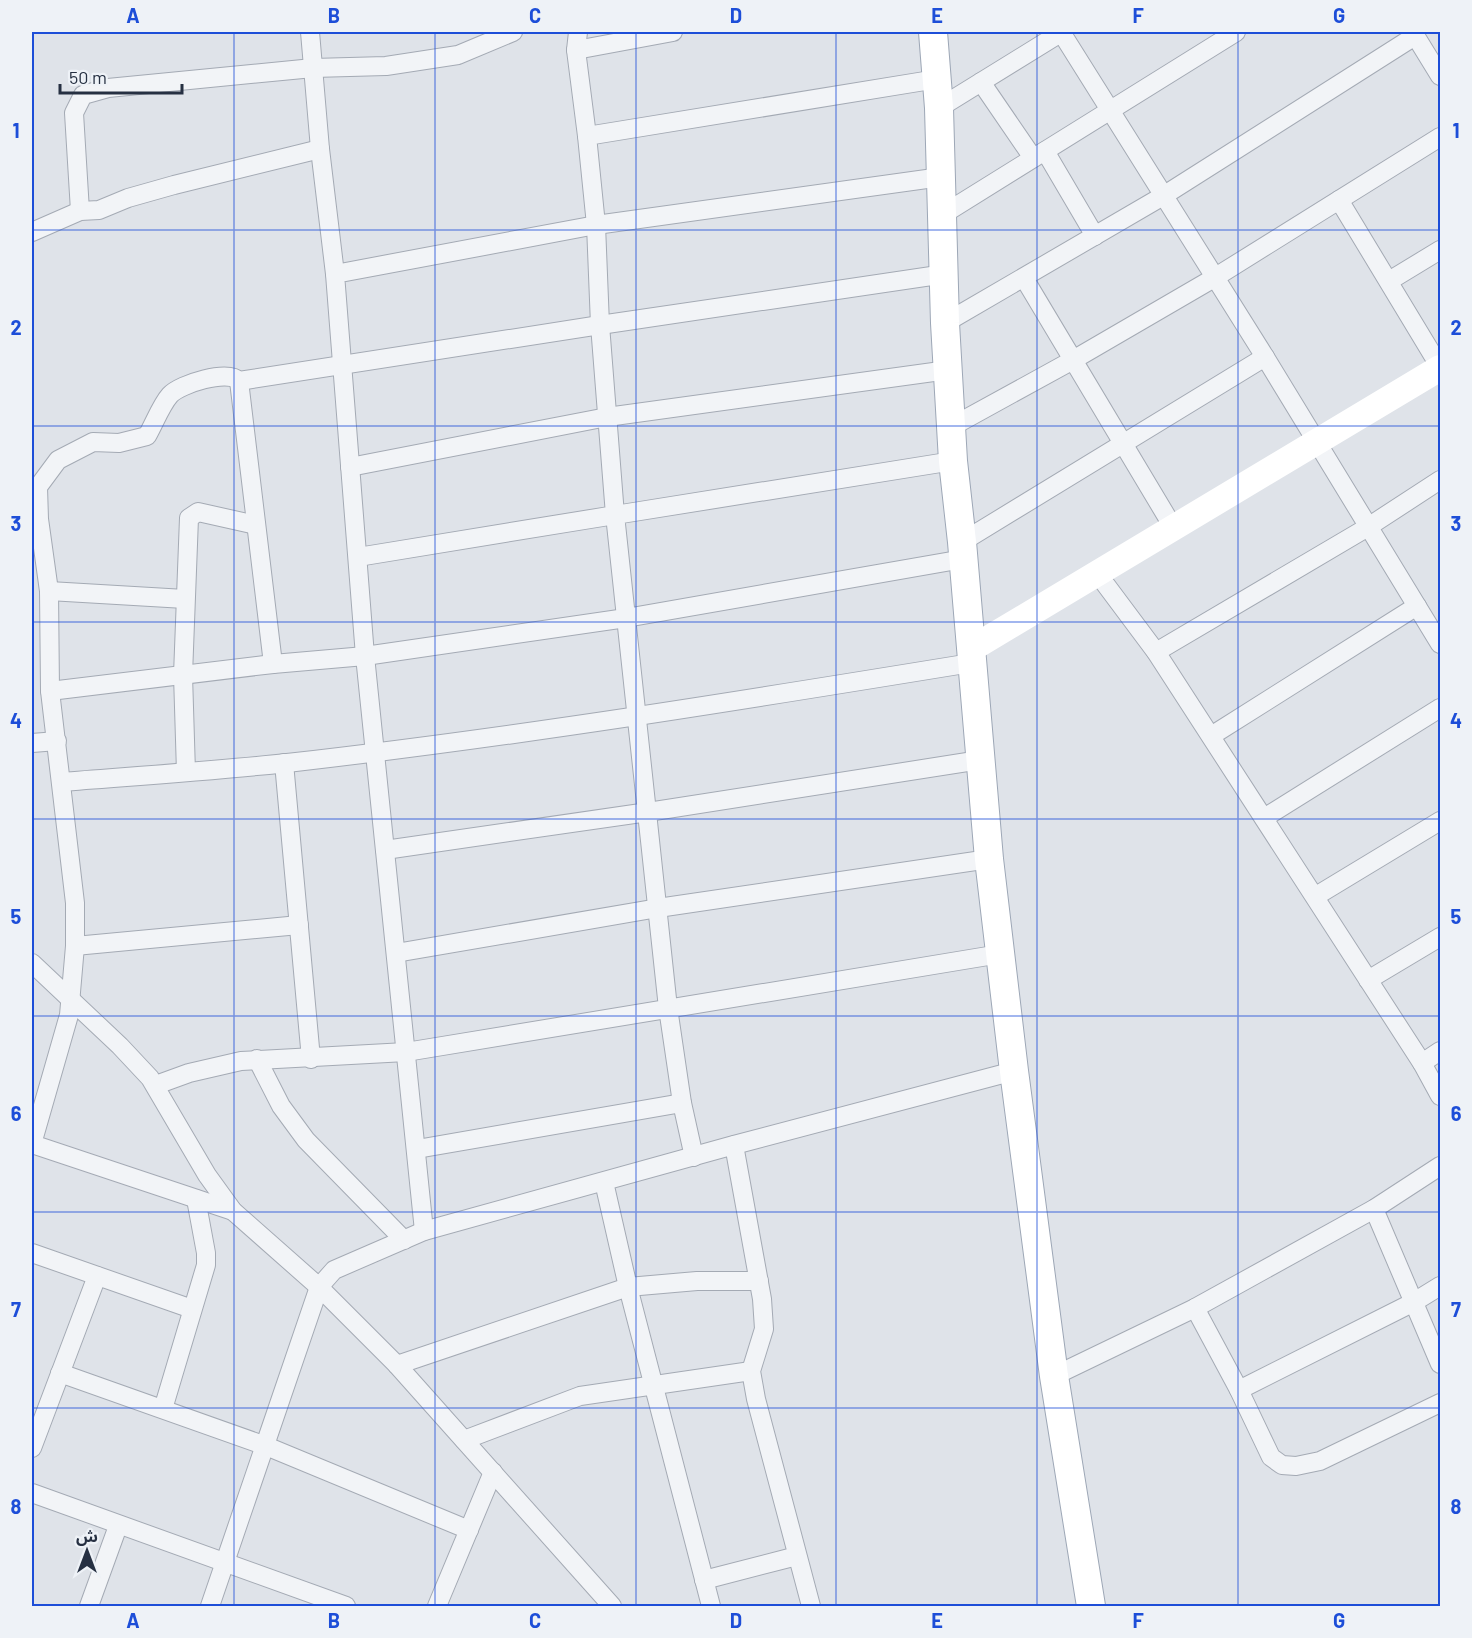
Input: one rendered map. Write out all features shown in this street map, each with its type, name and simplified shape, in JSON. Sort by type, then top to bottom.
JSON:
[{"type":"main road","points":[[935,32],[945,323],[953,461],[989,859],[1054,1376],[1091,1606]]},
{"type":"street","points":[[310,32],[320,149],[335,274],[365,656],[424,1231]]},
{"type":"street","points":[[673,32],[577,41],[596,225],[606,417],[615,515],[668,1008],[682,1103],[694,1157]]},
{"type":"street","points":[[939,108],[1062,32],[1265,357],[1440,644]]},
{"type":"street","points":[[942,215],[1236,32]]},
{"type":"street","points":[[80,211],[74,113],[83,95],[108,88],[313,68],[386,66],[458,55],[503,34]]},
{"type":"street","points":[[945,323],[1163,195],[1414,34],[1440,76]]},
{"type":"street","points":[[587,136],[937,79]]},
{"type":"street","points":[[981,82],[1039,154],[1095,236]]},
{"type":"street","points":[[951,427],[1073,360],[1214,278],[1440,137]]},
{"type":"street","points":[[32,232],[80,211],[99,210],[128,198],[174,184],[320,149]]},
{"type":"street","points":[[335,274],[596,225],[941,177]]},
{"type":"street","points":[[61,782],[284,763],[637,717],[971,656],[1097,573],[1440,367],[1339,200]]},
{"type":"street","points":[[1389,281],[1440,250]]},
{"type":"street","points":[[233,1211],[32,1144],[69,1015],[75,946],[75,903],[50,691],[49,591],[39,519],[38,487],[58,460],[93,442],[119,443],[147,436],[170,395],[188,384],[209,378],[227,376],[239,381],[945,274]]},
{"type":"street","points":[[1024,278],[1173,527]]},
{"type":"street","points":[[50,691],[273,664],[365,656],[626,618],[962,551],[1124,443],[1265,357]]},
{"type":"street","points":[[350,467],[606,417],[948,370]]},
{"type":"street","points":[[239,381],[273,664]]},
{"type":"street","points":[[358,557],[953,461]]},
{"type":"street","points":[[1156,652],[1368,527],[1440,480]]},
{"type":"street","points":[[186,772],[183,675],[190,515],[198,512],[256,525]]},
{"type":"street","points":[[1097,573],[1156,652],[1316,896],[1422,1063],[1440,1096]]},
{"type":"street","points":[[49,591],[185,599]]},
{"type":"street","points":[[1211,736],[1418,606]]},
{"type":"street","points":[[1264,818],[1440,708]]},
{"type":"street","points":[[32,743],[57,741]]},
{"type":"street","points":[[385,850],[980,760]]},
{"type":"street","points":[[284,763],[311,1059]]},
{"type":"street","points":[[1316,896],[1440,820]]},
{"type":"street","points":[[396,953],[658,908],[989,859]]},
{"type":"street","points":[[75,946],[299,925]]},
{"type":"street","points":[[1368,980],[1440,937]]},
{"type":"street","points":[[156,1085],[189,1073],[256,1059],[311,1059],[406,1052],[1000,954]]},
{"type":"street","points":[[32,963],[120,1046],[156,1085],[207,1175],[233,1211],[319,1287],[397,1365],[612,1606]]},
{"type":"street","points":[[1422,1063],[1440,1051]]},
{"type":"street","points":[[256,1059],[281,1106],[306,1140],[404,1240]]},
{"type":"street","points":[[210,1606],[319,1287],[334,1270],[424,1231],[734,1145],[1014,1071]]},
{"type":"street","points":[[417,1149],[682,1103]]},
{"type":"street","points":[[734,1145],[759,1281],[764,1329],[751,1371],[756,1399],[811,1606]]},
{"type":"street","points":[[1054,1376],[1195,1308],[1374,1209],[1440,1166]]},
{"type":"street","points":[[604,1182],[628,1287],[711,1606]]},
{"type":"street","points":[[163,1408],[206,1265],[196,1198]]},
{"type":"street","points":[[1374,1209],[1440,1364]]},
{"type":"street","points":[[32,1253],[192,1309]]},
{"type":"street","points":[[32,1448],[97,1276]]},
{"type":"street","points":[[397,1365],[628,1287],[697,1281],[759,1281]]},
{"type":"street","points":[[1239,1390],[1414,1302],[1440,1286]]},
{"type":"street","points":[[1195,1308],[1239,1390],[1271,1457],[1282,1465],[1296,1466],[1320,1461],[1440,1403]]},
{"type":"street","points":[[464,1440],[580,1396],[751,1371]]},
{"type":"street","points":[[60,1373],[266,1446],[469,1530]]},
{"type":"street","points":[[437,1606],[493,1472]]},
{"type":"street","points":[[32,1493],[118,1526],[346,1606]]},
{"type":"street","points":[[90,1606],[118,1526]]},
{"type":"street","points":[[704,1580],[797,1556]]}]
